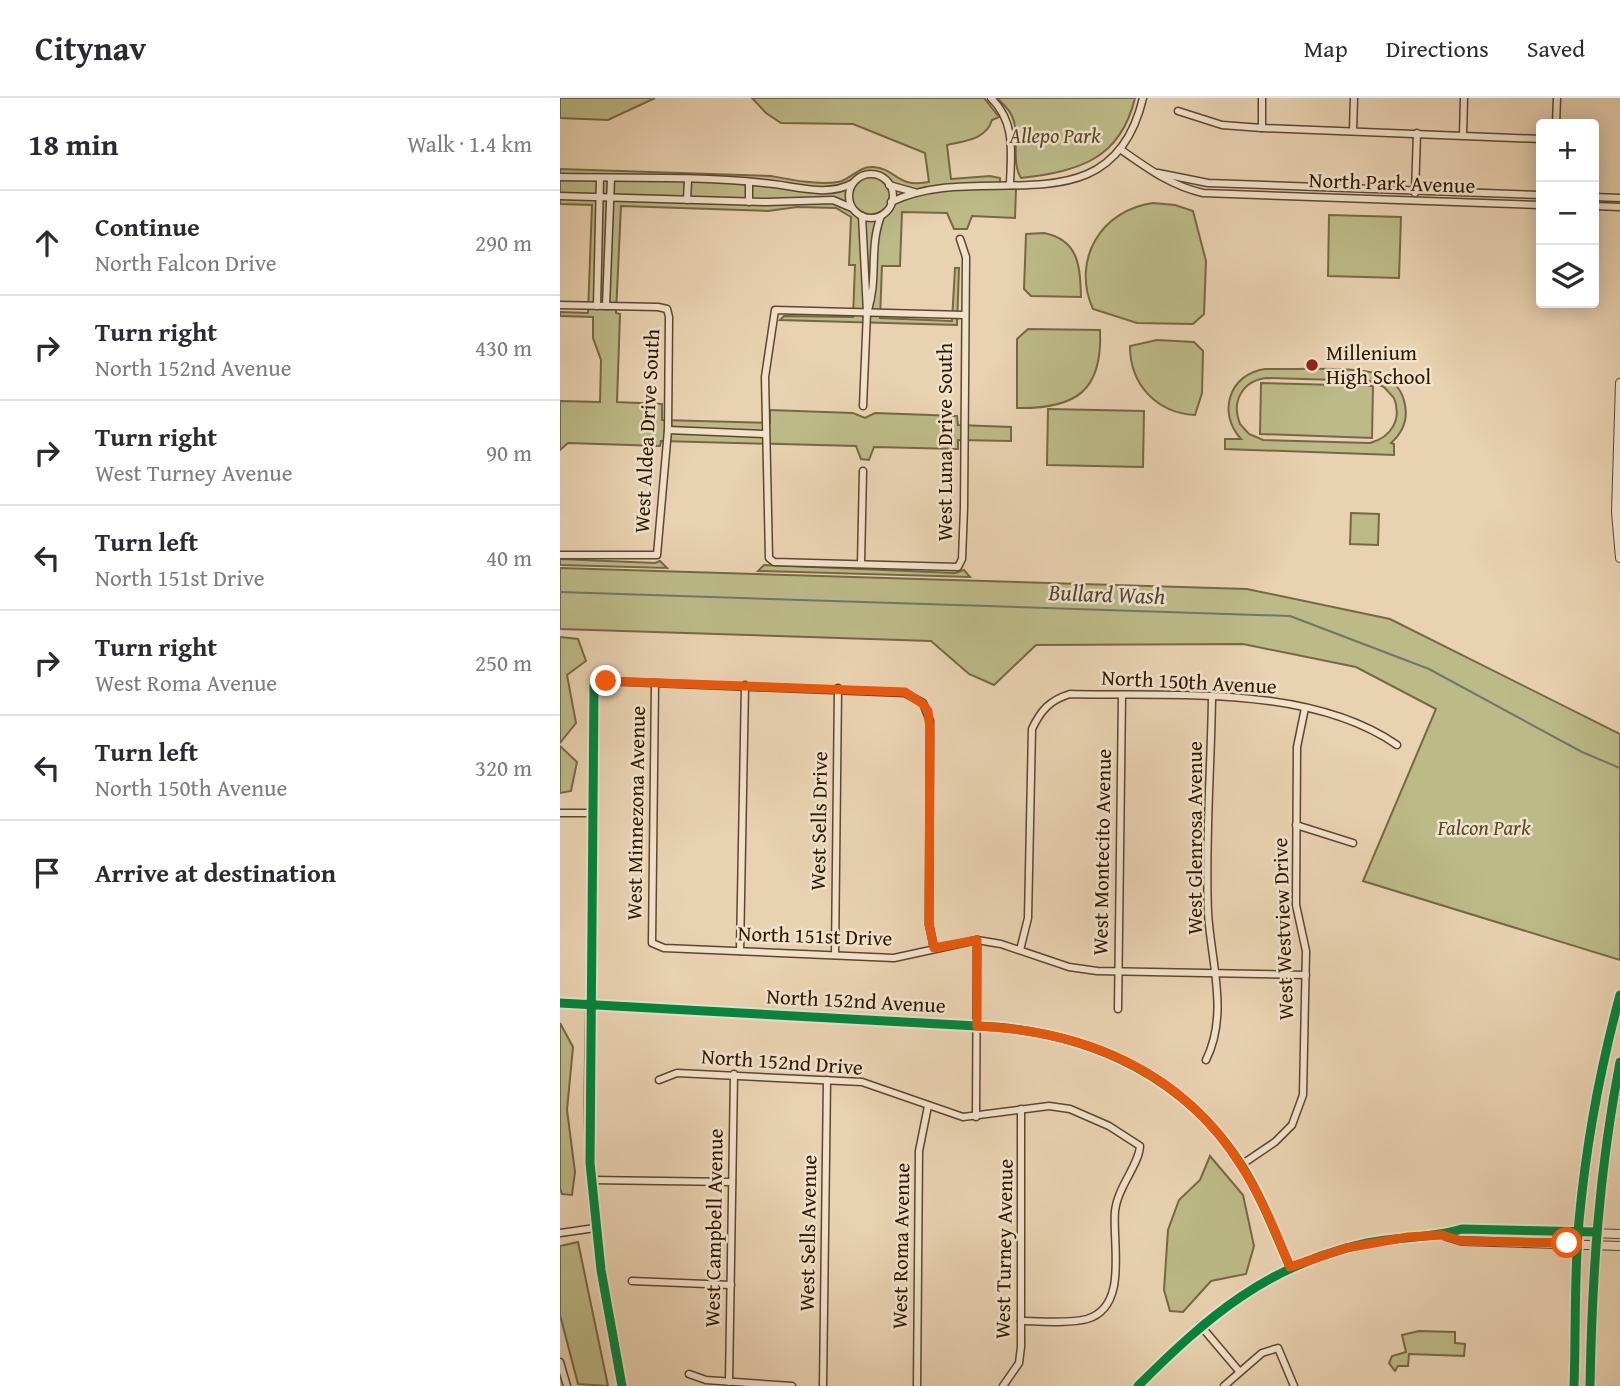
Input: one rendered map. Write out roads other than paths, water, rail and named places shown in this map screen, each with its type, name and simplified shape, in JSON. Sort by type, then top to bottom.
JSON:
[{"type":"main road","points":[[1574,1386],[1594,1110],[1620,995]]},
{"type":"main road","points":[[1590,1386],[1587,1232],[1620,1062]]},
{"type":"street","points":[[991,98],[1002,110],[1010,131],[1010,184]]},
{"type":"street","points":[[867,312],[873,294],[875,230],[891,202],[916,192],[1010,184],[1052,185],[1072,181],[1103,164],[1120,149],[1133,129],[1143,98]]},
{"type":"street","points":[[1262,98],[1262,128]]},
{"type":"street","points":[[1353,131],[1354,98]]},
{"type":"street","points":[[1463,135],[1464,98]]},
{"type":"street","points":[[1556,119],[1557,98]]},
{"type":"street","points":[[1178,111],[1222,125],[1536,139]]},
{"type":"street","points":[[1415,202],[1417,133]]},
{"type":"street","name":"North Park Avenue","points":[[1120,149],[1158,173],[1166,182],[1195,191],[1241,195],[1536,205]]},
{"type":"street","name":"North Park Avenue","points":[[1158,173],[1208,183],[1242,185],[1536,195]]},
{"type":"street","points":[[560,177],[749,182],[837,190],[872,175],[889,185],[916,192]]},
{"type":"street","points":[[597,306],[600,178]]},
{"type":"street","points":[[560,305],[606,306],[611,178]]},
{"type":"street","points":[[688,180],[688,200]]},
{"type":"street","points":[[748,202],[749,182]]},
{"type":"street","points":[[852,208],[849,196],[853,183]]},
{"type":"street","points":[[889,185],[891,202]]},
{"type":"street","points":[[1241,195],[1242,185]]},
{"type":"street","points":[[560,196],[748,202],[833,200],[852,208],[862,216],[881,216]]},
{"type":"street","points":[[1599,197],[1620,198]]},
{"type":"street","points":[[1599,206],[1620,207]]},
{"type":"street","points":[[862,216],[867,312],[863,406]]},
{"type":"street","name":"West Luna Drive South","points":[[861,564],[958,567],[962,559],[965,257],[960,239]]},
{"type":"street","name":"West Aldea Drive South","points":[[560,555],[657,555],[668,430],[669,317],[667,309],[606,306]]},
{"type":"street","points":[[863,471],[861,564],[774,562],[769,558],[765,377],[775,310],[964,315]]},
{"type":"street","points":[[1620,383],[1616,512],[1620,558]]},
{"type":"street","points":[[668,430],[765,433]]},
{"type":"street","points":[[622,1386],[595,1228],[591,1180],[594,685],[604,681],[838,688],[905,692],[923,704],[928,711],[930,730],[929,924],[934,948]]},
{"type":"street","name":"West Minnezona Avenue","points":[[652,943],[655,683]]},
{"type":"street","points":[[740,951],[745,685]]},
{"type":"street","name":"West Sells Drive","points":[[835,955],[838,688]]},
{"type":"street","name":"North 150th Avenue","points":[[1020,950],[1028,918],[1032,729],[1040,711],[1055,699],[1070,694],[1267,700],[1373,728],[1397,745]]},
{"type":"street","name":"West Montecito Avenue","points":[[1118,1009],[1122,696]]},
{"type":"street","name":"West Glenrosa Avenue","points":[[1206,1060],[1216,1040],[1217,973],[1208,914],[1212,698]]},
{"type":"street","name":"West Westview Drive","points":[[1241,1165],[1292,1125],[1301,1105],[1306,951],[1296,905],[1296,825],[1298,737],[1305,708]]},
{"type":"street","points":[[560,813],[593,813]]},
{"type":"street","points":[[1296,825],[1353,843]]},
{"type":"street","points":[[976,1117],[977,940]]},
{"type":"street","name":"North 151st Drive","points":[[652,943],[664,947],[894,958],[977,940],[1020,950],[1069,967],[1118,971],[1306,975]]},
{"type":"street","name":"North 152nd Avenue","points":[[560,1003],[977,1026],[1056,1034],[1128,1062],[1168,1087],[1193,1108],[1219,1134],[1241,1165],[1290,1267]]},
{"type":"street","name":"North 152nd Drive","points":[[659,1080],[677,1073],[862,1082],[963,1117],[1049,1106],[1070,1109],[1109,1126],[1140,1146],[1139,1156],[1121,1184],[1115,1210],[1114,1285],[1111,1299],[1102,1311],[1088,1319],[1021,1321]]},
{"type":"street","name":"West Campbell Avenue","points":[[729,1382],[734,1074]]},
{"type":"street","name":"West Sells Avenue","points":[[823,1386],[827,1080]]},
{"type":"street","name":"West Roma Avenue","points":[[917,1386],[919,1151],[928,1106]]},
{"type":"street","name":"West Turney Avenue","points":[[1004,1385],[1019,1363],[1021,1109]]},
{"type":"street","points":[[591,1180],[733,1182]]},
{"type":"street","points":[[560,1233],[595,1228]]},
{"type":"street","points":[[1138,1386],[1200,1325],[1245,1292],[1290,1267],[1367,1242],[1442,1235],[1462,1229],[1620,1234]]},
{"type":"street","points":[[1442,1235],[1462,1241],[1620,1246]]},
{"type":"street","points":[[632,1281],[731,1285]]},
{"type":"street","points":[[1200,1325],[1239,1371]]},
{"type":"street","points":[[1224,1386],[1262,1353],[1278,1348],[1294,1386]]},
{"type":"street","points":[[560,1362],[567,1386]]},
{"type":"street","points":[[689,1374],[706,1380],[792,1386]]},
{"type":"waterway","name":"Bullard Wash","points":[[560,592],[1290,616],[1429,669],[1582,752],[1620,768]]},
{"type":"place","name":"Millenium High School","points":[[1312,365]]},
{"type":"park label","name":"Allepo Park","points":[[1055,136]]},
{"type":"park label","name":"Falcon Park","points":[[1484,828]]}]
